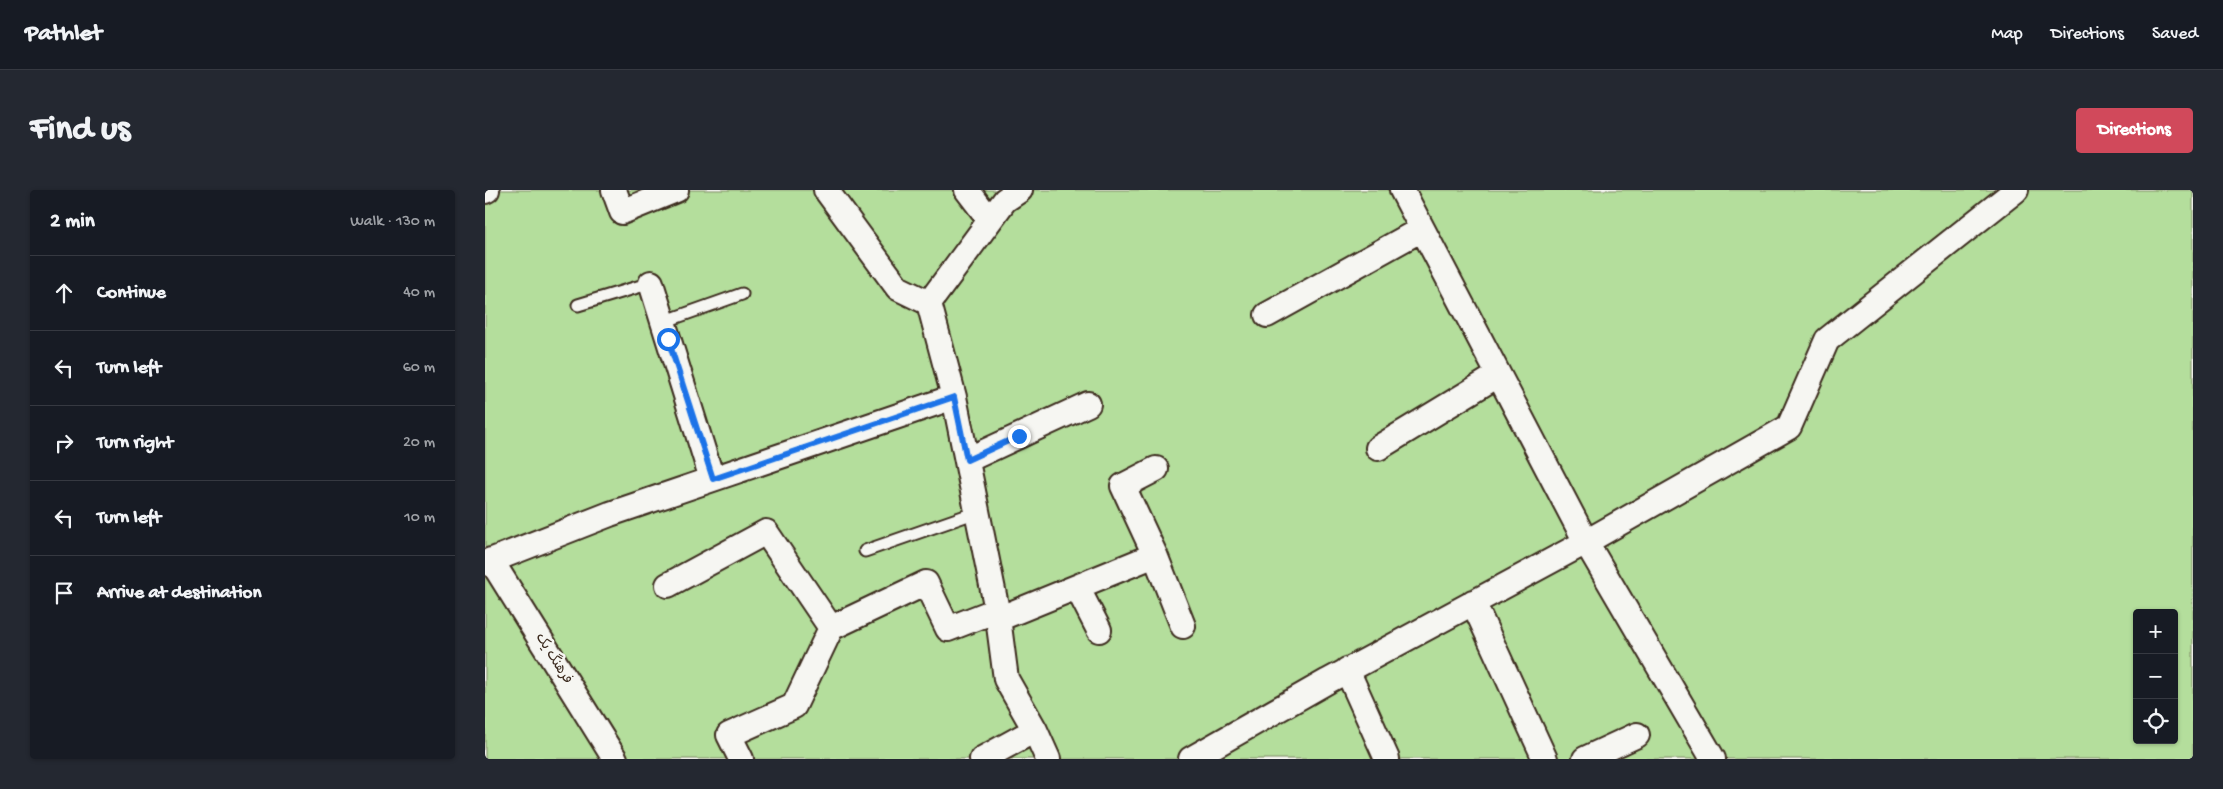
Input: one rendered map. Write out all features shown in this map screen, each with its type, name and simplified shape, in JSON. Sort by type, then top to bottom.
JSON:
[{"type":"street","points":[[614,190],[622,212],[676,190]]},
{"type":"street","points":[[826,190],[898,288],[929,303],[954,397],[967,460],[997,615],[1006,679],[1035,730],[1048,759]]},
{"type":"street","points":[[967,190],[990,220]]},
{"type":"street","points":[[929,303],[1005,200],[1020,190]]},
{"type":"street","points":[[1402,190],[1586,542],[1713,759]]},
{"type":"street","points":[[1191,759],[1222,751],[1347,670],[1586,542],[1789,427],[1827,340],[2016,190]]},
{"type":"street","points":[[1267,315],[1422,229]]},
{"type":"street","points":[[651,283],[713,479]]},
{"type":"street","points":[[1378,448],[1499,375]]},
{"type":"street","points":[[488,561],[610,514],[954,397]]},
{"type":"street","points":[[967,460],[1088,404]]},
{"type":"street","points":[[1156,469],[1123,486],[1155,555],[1183,626]]},
{"type":"street","points":[[668,584],[766,532],[831,628]]},
{"type":"street","points":[[741,759],[729,735],[794,706],[831,628],[926,583],[948,628],[997,615],[1077,587],[1155,555]]},
{"type":"street","name":"فرهنگ یک","points":[[488,561],[615,759]]},
{"type":"street","points":[[1077,587],[1099,630]]},
{"type":"street","points":[[1473,602],[1545,759]]},
{"type":"street","points":[[1347,670],[1387,759]]},
{"type":"street","points":[[982,759],[1035,730]]},
{"type":"street","points":[[1585,759],[1637,735]]},
{"type":"lane","points":[[577,305],[651,283]]},
{"type":"lane","points":[[663,322],[742,294]]},
{"type":"lane","points":[[865,550],[977,512]]},
{"type":"green space","points":[[485,190],[2193,190],[2193,759],[485,759]]},
{"type":"route","points":[[668,339],[713,479],[954,397],[967,460],[1019,436]]}]
